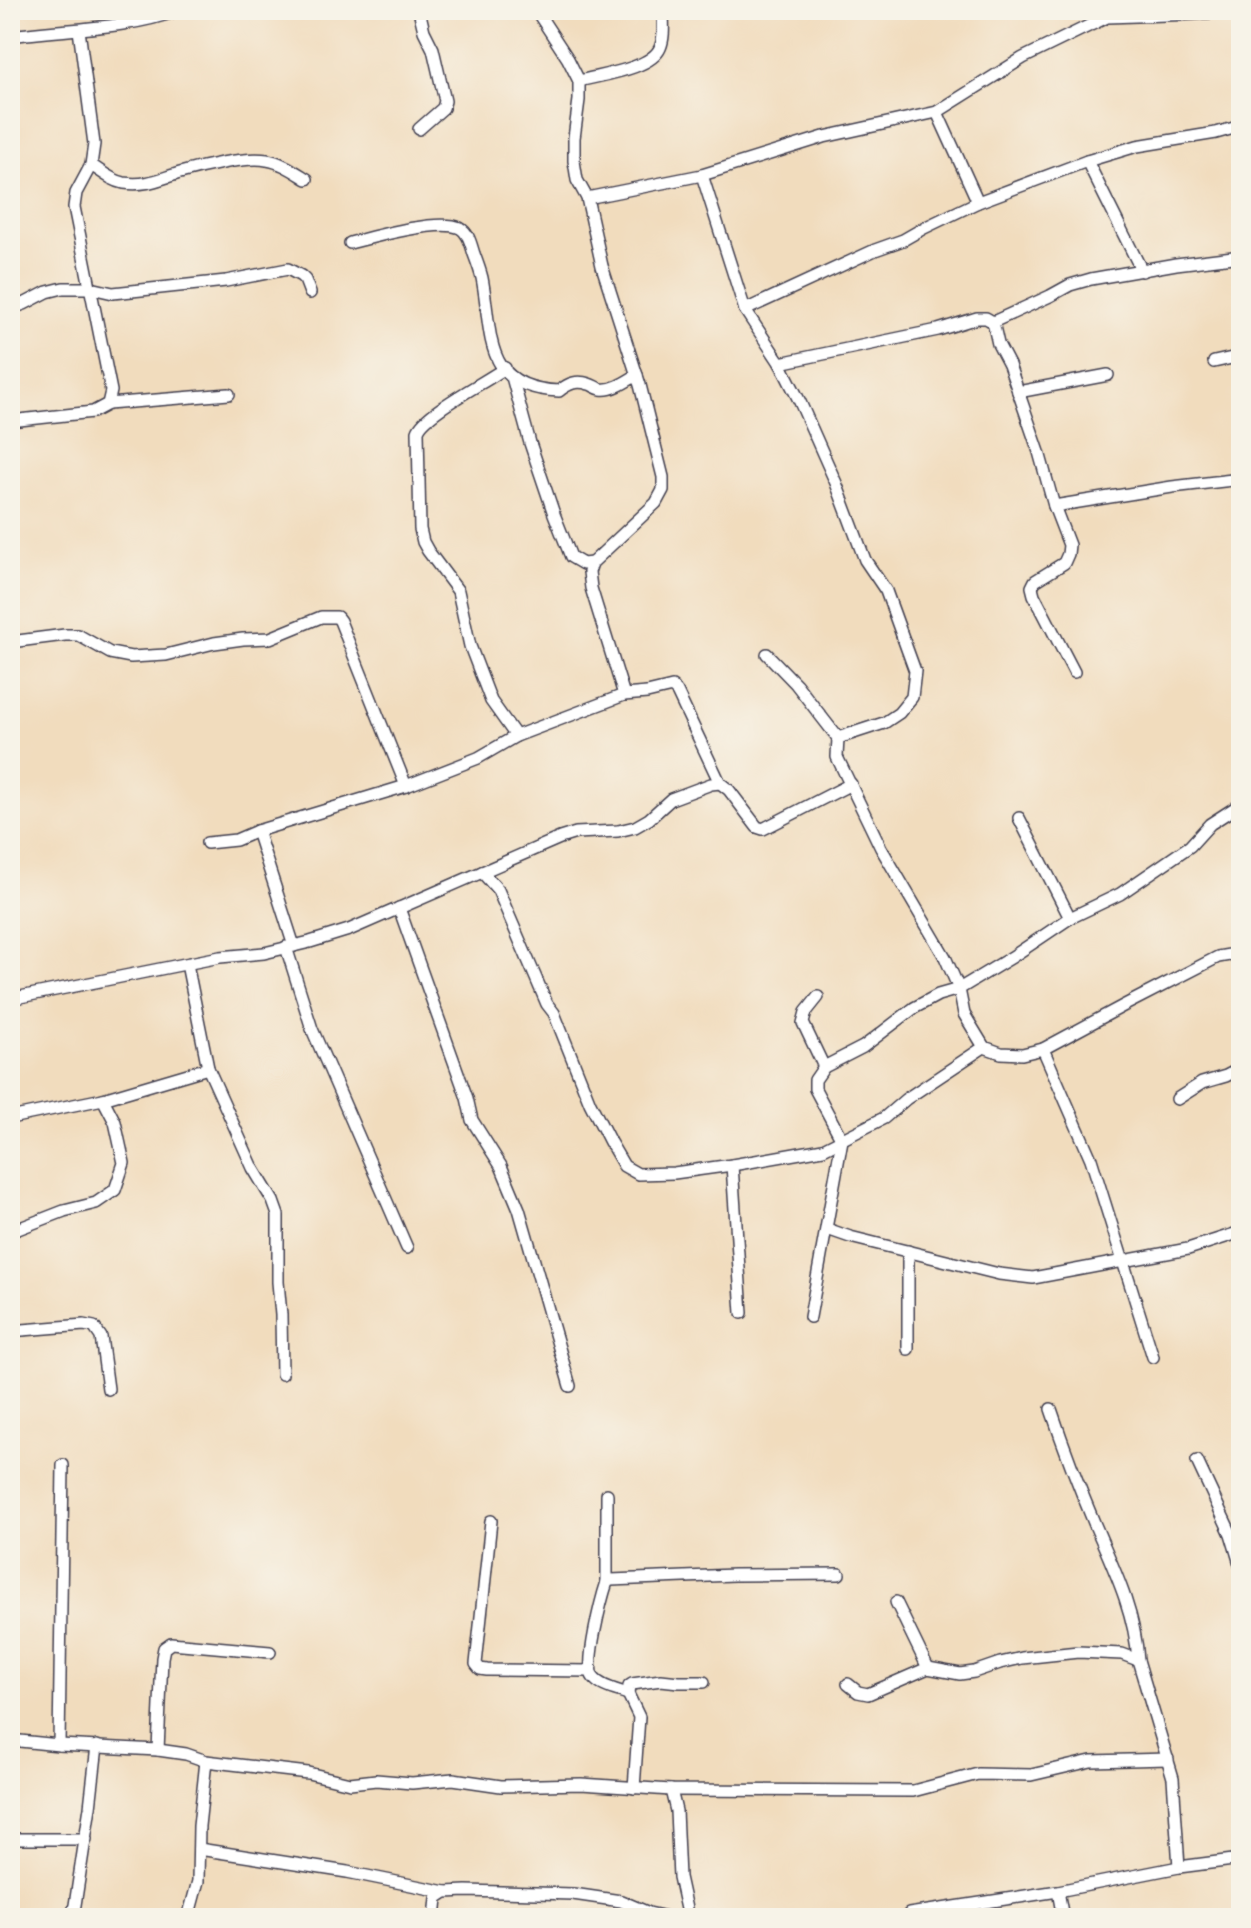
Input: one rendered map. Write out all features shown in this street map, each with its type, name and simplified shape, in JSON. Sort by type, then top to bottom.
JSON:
[{"type":"street","points":[[10,36],[79,30],[163,16],[179,10]]},
{"type":"street","points":[[419,10],[433,49],[445,101],[443,108],[419,129]]},
{"type":"street","points":[[536,10],[579,81],[574,138],[577,180],[587,198],[602,266],[637,375],[663,477],[663,490],[656,503],[592,563],[589,572],[591,588],[624,695]]},
{"type":"street","points":[[579,81],[638,66],[656,55],[662,45],[663,10]]},
{"type":"street","points":[[587,198],[702,175],[824,137],[937,112],[1023,58],[1106,14],[1196,14],[1237,10]]},
{"type":"street","points":[[79,30],[94,144],[91,165],[76,193],[74,207],[110,382],[108,404]]},
{"type":"street","points":[[937,112],[978,202]]},
{"type":"street","points":[[745,310],[903,240],[978,202],[1087,161],[1137,146],[1241,126]]},
{"type":"street","points":[[91,165],[122,183],[140,183],[256,159],[269,160],[292,169],[307,179]]},
{"type":"street","points":[[1087,161],[1142,271]]},
{"type":"street","points":[[702,175],[745,310],[780,363],[836,483],[865,560],[886,591],[915,671],[912,697],[899,713],[884,723],[838,738]]},
{"type":"street","points":[[350,243],[416,228],[450,226],[462,229],[469,239],[482,277],[489,338],[495,357],[509,373],[536,387],[559,391],[576,382],[607,388],[637,375]]},
{"type":"street","points":[[993,322],[1070,285],[1091,279],[1241,256]]},
{"type":"street","points":[[10,309],[63,288],[91,288],[113,293],[226,281],[288,269],[305,280],[310,293]]},
{"type":"street","points":[[780,363],[938,330],[977,318],[993,322],[1069,545],[1064,563],[1035,581],[1032,587],[1074,672]]},
{"type":"street","points":[[1214,362],[1241,356]]},
{"type":"street","points":[[509,373],[530,443],[571,557],[583,564],[592,563]]},
{"type":"street","points":[[509,373],[485,382],[437,410],[420,425],[418,431],[420,529],[423,542],[458,591],[470,646],[491,701],[516,736]]},
{"type":"street","points":[[1018,392],[1108,375]]},
{"type":"street","points":[[10,421],[93,412],[108,404],[229,394]]},
{"type":"street","points":[[1054,506],[1241,479]]},
{"type":"street","points":[[10,642],[78,635],[110,653],[131,657],[166,655],[214,643],[270,638],[321,617],[337,617],[406,786]]},
{"type":"street","points":[[767,654],[796,684],[838,738],[837,757],[881,848],[945,957],[959,989],[964,1014],[984,1047],[1001,1053],[1022,1054],[1043,1049],[1218,957],[1241,953]]},
{"type":"street","points":[[207,843],[236,840],[406,786],[478,758],[516,736],[624,695],[672,687],[720,783],[757,827],[763,829],[851,784]]},
{"type":"street","points":[[10,999],[220,957],[264,953],[349,930],[560,838],[576,833],[635,827],[671,799],[720,783]]},
{"type":"street","points":[[810,1317],[842,1140],[815,1089],[815,1080],[824,1067],[863,1047],[914,1008],[938,995],[959,989],[1070,918],[1120,894],[1190,846],[1210,824],[1241,804]]},
{"type":"street","points":[[1019,818],[1070,918]]},
{"type":"street","points":[[257,831],[312,1029],[407,1248]]},
{"type":"street","points":[[482,872],[498,890],[547,1004],[554,1013],[590,1103],[624,1166],[638,1174],[674,1173],[823,1149],[884,1118],[906,1099],[984,1047]]},
{"type":"street","points":[[399,908],[467,1098],[472,1120],[501,1166],[519,1209],[570,1386]]},
{"type":"street","points":[[187,964],[208,1068],[278,1215],[282,1374]]},
{"type":"street","points":[[818,997],[806,1012],[803,1023],[824,1067]]},
{"type":"street","points":[[1043,1049],[1091,1159],[1153,1357]]},
{"type":"street","points":[[10,1118],[103,1099],[208,1068]]},
{"type":"street","points":[[1177,1099],[1202,1083],[1241,1068]]},
{"type":"street","points":[[10,1232],[64,1211],[96,1203],[115,1190],[124,1163],[115,1122],[103,1099]]},
{"type":"street","points":[[732,1165],[742,1313]]},
{"type":"street","points":[[827,1229],[999,1274],[1033,1278],[1188,1249],[1241,1232]]},
{"type":"street","points":[[908,1251],[908,1349]]},
{"type":"street","points":[[10,1331],[84,1325],[94,1327],[101,1337],[108,1389]]},
{"type":"street","points":[[1051,1409],[1081,1491],[1126,1596],[1138,1660],[1173,1778],[1179,1867]]},
{"type":"street","points":[[1197,1461],[1236,1532],[1241,1567]]},
{"type":"street","points":[[59,1745],[63,1465]]},
{"type":"street","points":[[607,1494],[607,1582],[590,1658],[590,1671],[602,1684],[628,1694]]},
{"type":"street","points":[[491,1521],[476,1664],[480,1669],[487,1670],[590,1671]]},
{"type":"street","points":[[607,1582],[734,1575],[839,1574]]},
{"type":"street","points":[[896,1602],[928,1668]]},
{"type":"street","points":[[158,1750],[164,1648],[171,1643],[270,1652]]},
{"type":"street","points":[[848,1684],[858,1692],[868,1694],[928,1668],[960,1674],[1022,1658],[1078,1652],[1122,1654],[1138,1660]]},
{"type":"street","points":[[634,1788],[639,1717],[628,1694],[629,1686],[661,1680],[704,1682]]},
{"type":"street","points":[[10,1740],[158,1750],[206,1761],[308,1773],[350,1783],[376,1780],[412,1783],[453,1779],[501,1786],[581,1784],[671,1790],[913,1791],[978,1774],[1031,1775],[1091,1761],[1168,1759]]},
{"type":"street","points":[[71,1918],[86,1839],[97,1746]]},
{"type":"street","points":[[188,1918],[198,1881],[206,1761]]},
{"type":"street","points":[[671,1790],[676,1811],[679,1877],[688,1918]]},
{"type":"street","points":[[10,1839],[86,1839]]},
{"type":"street","points":[[199,1849],[347,1872],[446,1892],[573,1894],[602,1898],[621,1901],[671,1918]]},
{"type":"street","points":[[909,1914],[1241,1859]]},
{"type":"street","points":[[1058,1891],[1063,1918]]},
{"type":"street","points":[[435,1918],[437,1898],[446,1892]]}]
